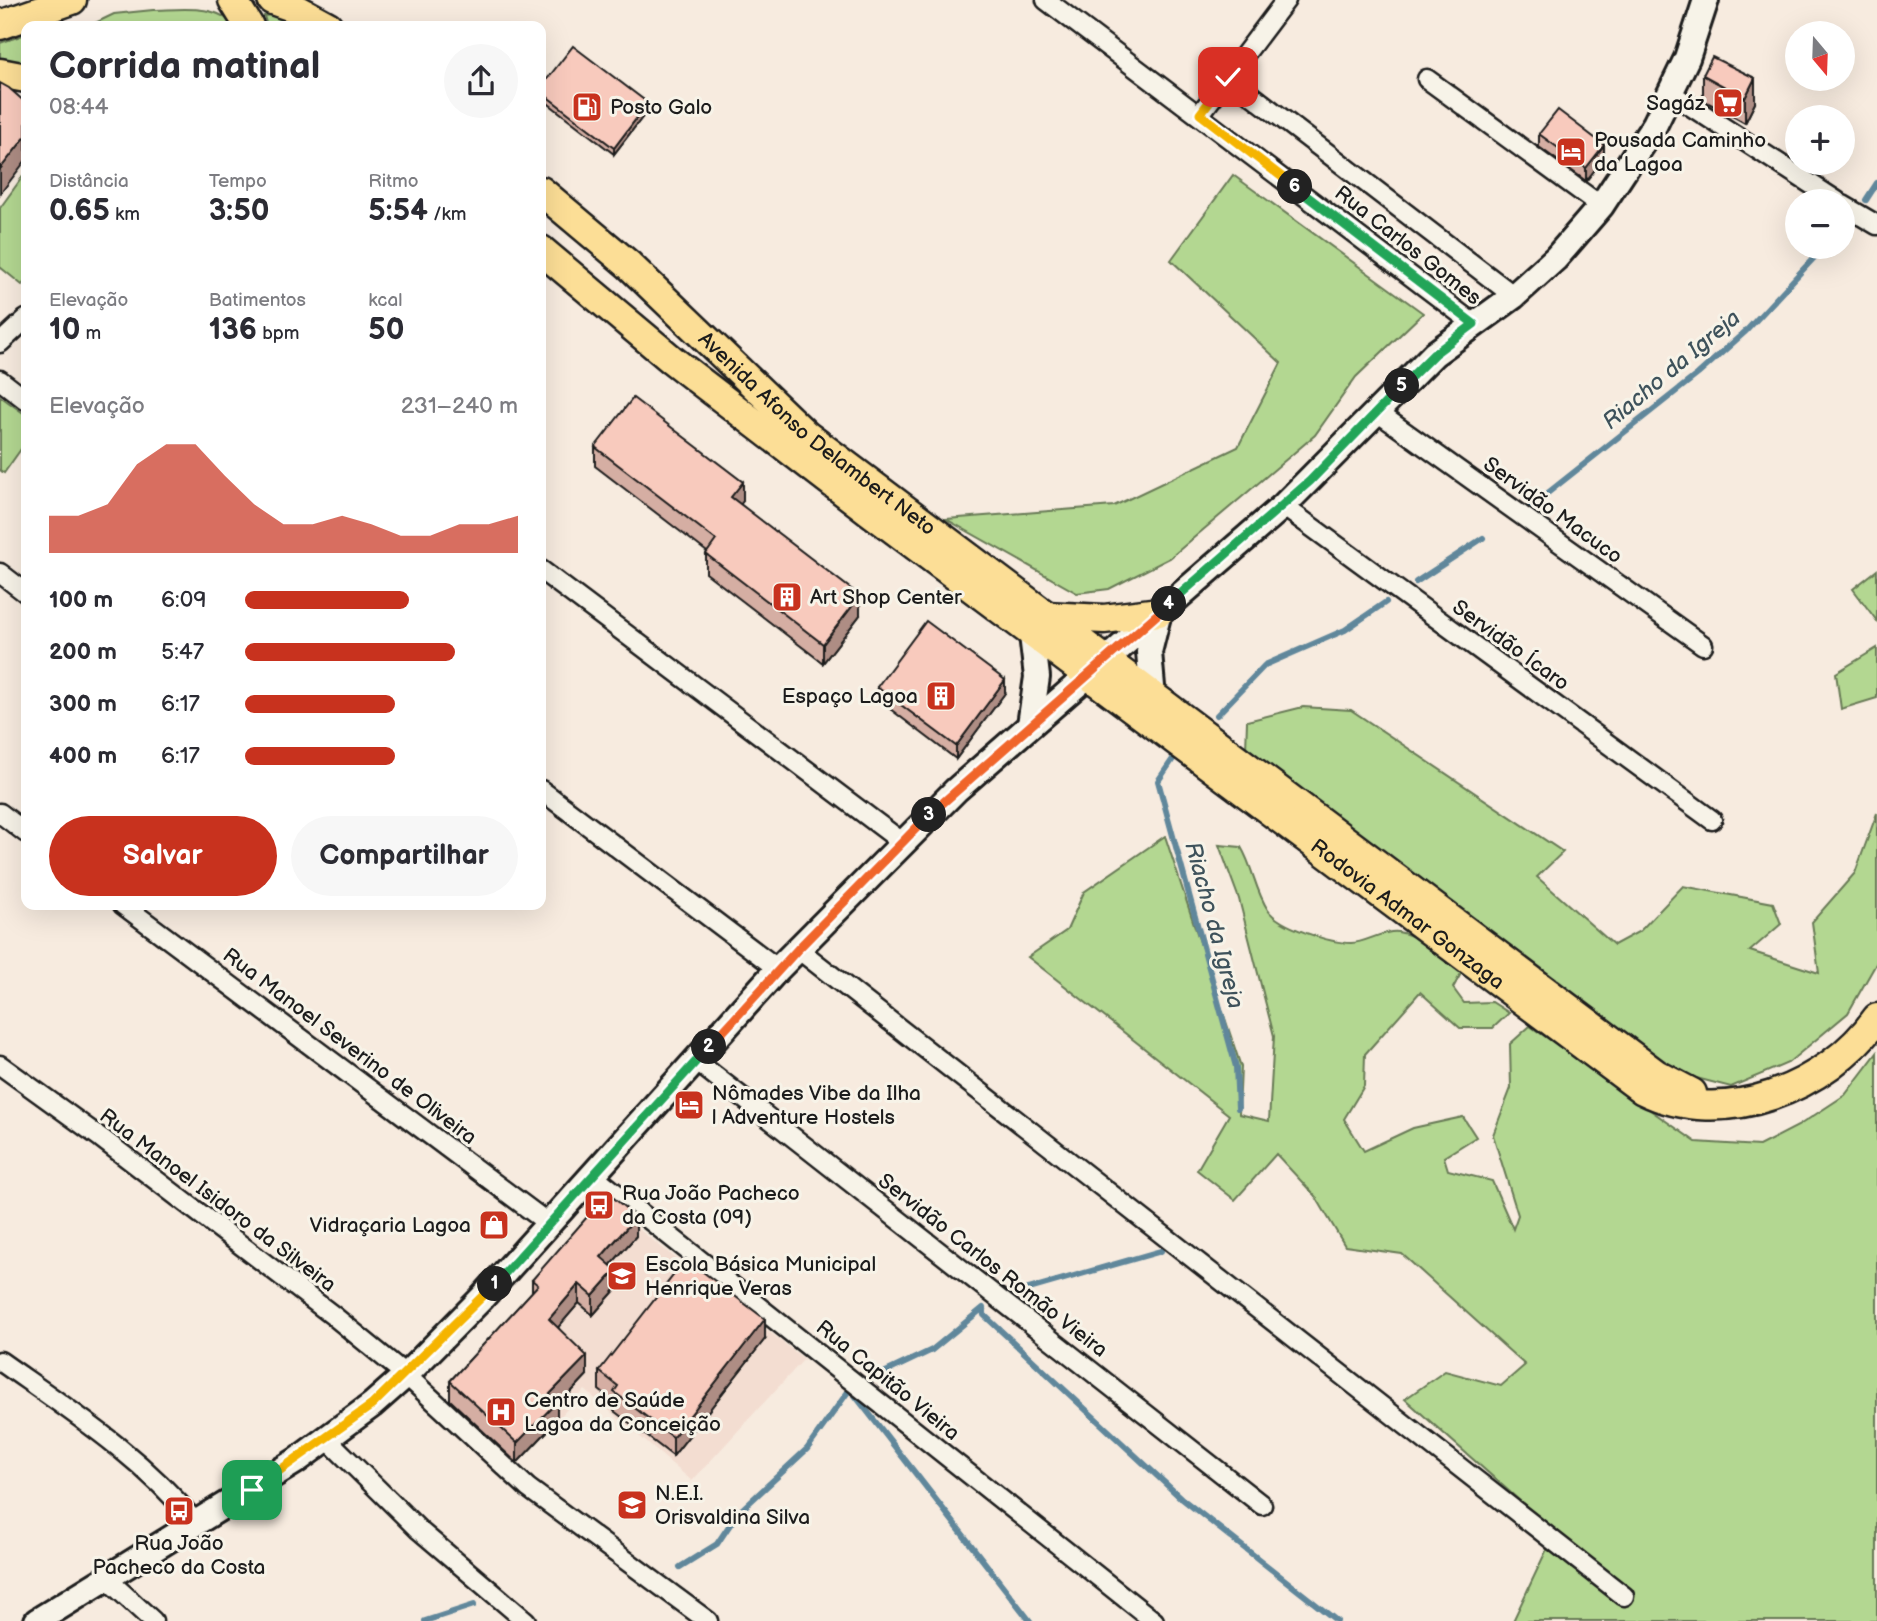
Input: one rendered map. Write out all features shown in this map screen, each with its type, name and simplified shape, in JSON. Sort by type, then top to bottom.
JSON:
[{"type":"main road","points":[[0,25],[72,0]]},
{"type":"main road","points":[[68,21],[78,0]]},
{"type":"main road","points":[[233,0],[246,21]]},
{"type":"main road","points":[[272,0],[317,15]]},
{"type":"main road","points":[[0,73],[21,77]]},
{"type":"main road","name":"Avenida Afonso Delambert Neto","points":[[546,195],[629,265],[806,435],[1095,668]]},
{"type":"main road","name":"Avenida Afonso Delambert Neto","points":[[546,254],[703,384],[1039,625]]},
{"type":"main road","points":[[580,282],[629,265]]},
{"type":"main road","points":[[1039,625],[1159,612]]},
{"type":"main road","name":"Rodovia Admar Gonzaga","points":[[1095,668],[1153,698],[1656,1074],[1690,1092],[1747,1103]]},
{"type":"main road","name":"Rodovia Admar Gonzaga","points":[[1095,668],[1630,1081],[1660,1098],[1716,1106],[1747,1103],[1812,1078],[1837,1060],[1877,1018]]},
{"type":"street","name":"Rua Carlos Gomes","points":[[1046,0],[1474,324]]},
{"type":"street","points":[[1200,114],[1286,0]]},
{"type":"street","points":[[37,1621],[67,1613],[107,1579],[327,1439],[405,1375],[549,1224],[778,970],[902,842],[1030,725],[1283,506],[1415,371],[1514,296],[1556,258],[1601,206],[1672,94],[1706,0]]},
{"type":"street","name":"Rua Carlos Gomes","points":[[1228,77],[1514,296]]},
{"type":"street","points":[[1427,79],[1601,206]]},
{"type":"street","points":[[1672,94],[1818,189]]},
{"type":"street","points":[[1855,212],[1877,225]]},
{"type":"street","points":[[0,343],[21,324]]},
{"type":"street","points":[[0,380],[21,396]]},
{"type":"street","name":"Servidão Macuco","points":[[1377,412],[1703,645]]},
{"type":"street","name":"Servidão Ícaro","points":[[1283,506],[1712,820]]},
{"type":"street","points":[[0,573],[21,589]]},
{"type":"street","points":[[546,574],[902,842]]},
{"type":"street","points":[[1153,698],[1149,652],[1159,612]]},
{"type":"street","points":[[1030,725],[1037,677],[1039,625]]},
{"type":"street","points":[[546,794],[778,970]]},
{"type":"street","points":[[0,813],[21,829]]},
{"type":"street","name":"Rua Manoel Severino de Oliveira","points":[[129,910],[549,1224]]},
{"type":"street","points":[[798,949],[1624,1596]]},
{"type":"street","name":"Servidão Carlos Romão Vieira","points":[[695,1061],[1262,1505]]},
{"type":"street","name":"Rua Manoel Isidoro da Silveira","points":[[0,1065],[122,1154],[335,1317],[405,1375],[528,1488],[708,1621]]},
{"type":"street","name":"Rua Capitão Vieira","points":[[593,1175],[1154,1621]]},
{"type":"street","points":[[0,1361],[123,1448],[152,1473],[197,1524]]},
{"type":"street","points":[[327,1439],[419,1530],[526,1621]]},
{"type":"street","points":[[107,1579],[153,1621]]},
{"type":"shaded area","name":"Escola Básica Municipal Henrique Veras","points":[[608,1205],[804,1359],[692,1481],[585,1390],[557,1420],[480,1348]]},
{"type":"green space","points":[[197,9],[218,14],[229,21],[99,21],[114,14]]},
{"type":"green space","points":[[271,15],[286,21],[266,21],[264,16]]},
{"type":"green space","points":[[21,36],[21,68],[0,64],[0,43]]},
{"type":"green space","points":[[1233,175],[1423,313],[1356,377],[1315,435],[1170,558],[1109,589],[1077,593],[946,519],[1114,506],[1238,447],[1281,363],[1171,260]]},
{"type":"green space","points":[[21,179],[21,284],[0,267],[0,208]]},
{"type":"green space","points":[[0,396],[21,411],[21,449],[4,473],[0,470]]},
{"type":"green space","points":[[1877,570],[1877,621],[1853,589]]},
{"type":"green space","points":[[1877,648],[1877,698],[1841,709],[1836,673]]},
{"type":"green space","points":[[1303,707],[1351,710],[1563,852],[1537,877],[1614,945],[1640,931],[1683,886],[1773,903],[1781,924],[1750,951],[1819,973],[1812,922],[1855,873],[1877,813],[1877,962],[1848,1013],[1788,1063],[1731,1087],[1677,1073],[1246,750],[1247,721]]},
{"type":"green space","points":[[1165,836],[1241,1067],[1239,1114],[1269,1121],[1274,1036],[1239,899],[1219,845],[1241,847],[1268,910],[1283,922],[1306,933],[1351,943],[1392,932],[1407,934],[1464,968],[1453,988],[1464,1003],[1492,1002],[1509,1013],[1493,1028],[1460,1028],[1420,992],[1365,1054],[1364,1086],[1344,1119],[1364,1151],[1413,1128],[1463,1117],[1476,1137],[1444,1157],[1448,1170],[1492,1181],[1513,1229],[1518,1215],[1493,1135],[1511,1088],[1510,1044],[1530,1026],[1696,1142],[1759,1146],[1798,1126],[1845,1095],[1877,1053],[1877,1621],[1513,1621],[1555,1532],[1405,1399],[1445,1371],[1501,1386],[1525,1365],[1402,1254],[1345,1246],[1316,1197],[1276,1154],[1235,1200],[1197,1170],[1229,1115],[1028,957],[1067,930],[1084,892]]},
{"type":"building","points":[[573,46],[648,103],[614,148],[546,96],[546,81]]},
{"type":"building","points":[[1712,57],[1755,78],[1745,98],[1703,75]]},
{"type":"building","points":[[0,83],[21,99],[21,142],[0,169]]},
{"type":"building","points":[[1558,110],[1604,145],[1586,168],[1539,134]]},
{"type":"building","points":[[633,398],[743,482],[731,497],[860,596],[823,644],[706,554],[716,540],[595,447]]},
{"type":"building","name":"Espaço Lagoa","points":[[926,621],[1005,680],[956,746],[877,687]]},
{"type":"building","points":[[608,1193],[636,1217],[601,1257],[616,1270],[593,1296],[579,1284],[549,1319],[587,1356],[549,1395],[557,1402],[517,1443],[450,1381],[538,1285],[532,1280]]},
{"type":"building","points":[[686,1259],[765,1319],[673,1437],[614,1392],[618,1386],[599,1371]]},
{"type":"waterway","name":"Riacho da Igreja","points":[[1866,200],[1877,183]]},
{"type":"waterway","name":"Riacho da Igreja","points":[[1530,507],[1698,374],[1746,331],[1813,259]]},
{"type":"waterway","name":"Riacho da Igreja","points":[[1416,582],[1483,538]]},
{"type":"waterway","name":"Riacho da Igreja","points":[[1217,715],[1265,665],[1345,630],[1386,602]]},
{"type":"waterway","name":"Riacho da Igreja","points":[[1175,756],[1158,781],[1236,1067],[1238,1108]]},
{"type":"waterway","name":"Riacho da Igreja","points":[[1015,1293],[1161,1251]]},
{"type":"waterway","points":[[680,1567],[717,1544],[737,1514],[807,1449],[850,1389],[932,1350],[983,1308],[984,1315],[1181,1498],[1337,1621]]},
{"type":"waterway","points":[[850,1389],[1030,1621]]},
{"type":"waterway","name":"Riacho da Igreja","points":[[425,1621],[474,1605]]},
{"type":"place","name":"Sagáz","points":[[1728,103]]},
{"type":"place","name":"Posto Galo","points":[[587,107]]},
{"type":"place","name":"Pousada Caminho da Lagoa","points":[[1571,152]]},
{"type":"place","name":"Art Shop Center","points":[[787,597]]},
{"type":"place","name":"Espaço Lagoa","points":[[941,696]]},
{"type":"place","name":"Nômades Vibe da Ilha | Adventure Hostels","points":[[689,1105]]},
{"type":"place","name":"Rua João Pacheco da Costa (09)","points":[[599,1205]]},
{"type":"place","name":"Vidraçaria Lagoa","points":[[494,1225]]},
{"type":"place","name":"Escola Básica Municipal Henrique Veras","points":[[622,1276]]},
{"type":"place","name":"Centro de Saúde Lagoa da Conceição","points":[[501,1412]]},
{"type":"place","name":"N.E.I. Orisvaldina Silva","points":[[632,1505]]},
{"type":"place","name":"Rua João Pacheco da Costa","points":[[179,1511]]},
{"type":"route","points":[[252,1490],[327,1439],[372,1405],[405,1375],[481,1299],[778,970],[902,842],[956,790],[1283,506],[1330,461],[1415,371],[1474,324],[1200,114],[1228,77]]}]
